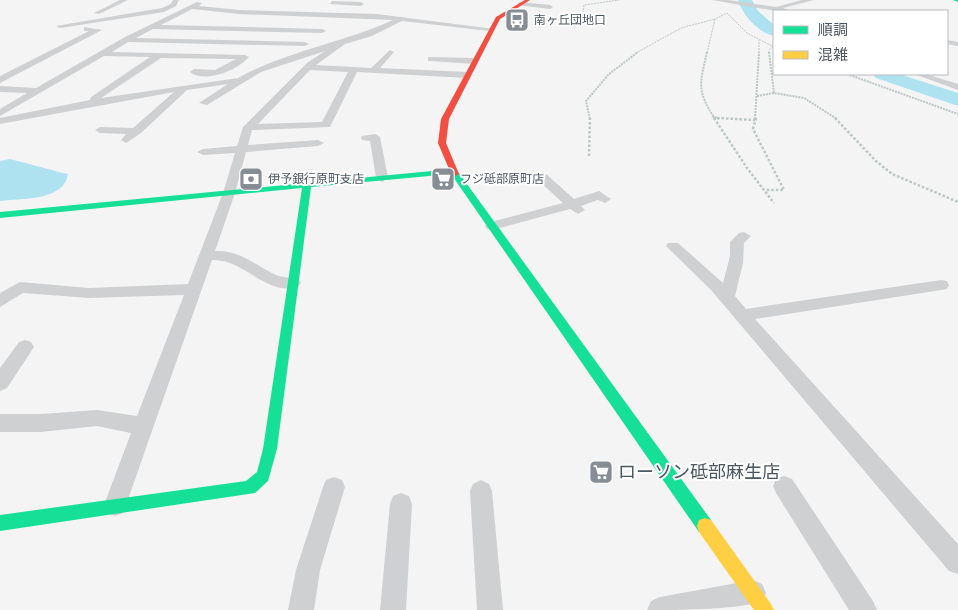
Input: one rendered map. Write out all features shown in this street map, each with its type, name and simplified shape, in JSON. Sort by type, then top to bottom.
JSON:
[{"type":"street","points":[[116,16],[93,15],[125,0]]},
{"type":"street","points":[[0,113],[191,4],[205,0]]},
{"type":"street","points":[[771,0],[776,10]]},
{"type":"street","points":[[721,1],[776,10],[782,6],[811,0]]},
{"type":"street","points":[[60,26],[164,10],[175,2],[212,9],[401,19],[490,29]]},
{"type":"street","points":[[204,103],[237,84],[240,80],[275,58],[319,38],[333,2],[366,4]]},
{"type":"street","points":[[550,7],[524,2],[503,14],[490,29],[449,109],[442,130],[442,143],[453,171],[759,602]]},
{"type":"street","points":[[256,12],[264,7]]},
{"type":"street","points":[[185,28],[212,9]]},
{"type":"street","points":[[258,70],[376,31],[401,19]]},
{"type":"street","points":[[150,27],[322,31]]},
{"type":"street","points":[[0,80],[85,33],[101,38]]},
{"type":"street","points":[[110,38],[305,44]]},
{"type":"street","points":[[115,505],[229,193],[249,127],[308,67],[343,42]]},
{"type":"street","points":[[194,72],[216,73],[272,43]]},
{"type":"street","points":[[373,70],[390,52]]},
{"type":"street","points":[[102,54],[246,57]]},
{"type":"street","points":[[88,104],[158,56]]},
{"type":"street","points":[[170,91],[214,57]]},
{"type":"street","points":[[431,59],[474,61]]},
{"type":"street","points":[[308,67],[466,75]]},
{"type":"street","points":[[249,127],[326,125],[354,69]]},
{"type":"street","points":[[393,83],[396,72]]},
{"type":"street","points":[[921,75],[958,87]]},
{"type":"street","points":[[0,121],[138,94],[183,89],[212,82],[240,80]]},
{"type":"street","points":[[0,89],[39,91]]},
{"type":"street","points":[[126,140],[183,89]]},
{"type":"street","points":[[100,130],[137,131]]},
{"type":"street","points":[[366,138],[375,137],[382,178]]},
{"type":"street","points":[[203,152],[318,143]]},
{"type":"street","points":[[0,215],[453,171]]},
{"type":"street","points":[[542,177],[575,207]]},
{"type":"street","points":[[0,522],[250,488],[263,476],[270,449],[306,185]]},
{"type":"street","points":[[492,226],[575,207],[599,194],[604,199]]},
{"type":"street","points":[[727,297],[732,271],[738,256],[737,242],[744,236]]},
{"type":"street","points":[[673,246],[727,297],[958,562]]},
{"type":"street","points":[[206,256],[225,255],[250,265],[273,281],[293,283]]},
{"type":"street","points":[[742,315],[941,285]]},
{"type":"street","points":[[0,301],[20,287],[89,293],[194,289]]},
{"type":"street","points":[[0,383],[25,347]]},
{"type":"street","points":[[0,423],[41,423],[97,418],[143,426]]},
{"type":"street","points":[[784,486],[864,610]]},
{"type":"street","points":[[301,610],[308,570],[334,487]]},
{"type":"street","points":[[481,491],[490,610]]},
{"type":"street","points":[[393,610],[401,504]]},
{"type":"street","points":[[660,610],[759,602]]},
{"type":"path","points":[[583,13],[584,5],[619,0]]},
{"type":"path","points":[[721,1],[727,13],[739,27],[773,47]]},
{"type":"path","points":[[589,156],[590,117],[586,101],[591,91],[616,66],[650,44],[705,20],[716,20],[727,13]]},
{"type":"path","points":[[716,20],[700,85],[702,101],[747,168],[774,203]]},
{"type":"path","points":[[759,40],[757,96],[752,129],[784,190],[765,190]]},
{"type":"path","points":[[773,48],[769,50],[774,93]]},
{"type":"path","points":[[851,75],[958,114]]},
{"type":"path","points":[[757,96],[774,93],[804,98],[839,120],[853,138],[888,171],[958,202]]},
{"type":"path","points":[[712,116],[720,119],[755,119]]},
{"type":"water","points":[[10,159],[68,174],[65,183],[58,190],[40,197],[0,201],[0,161]]},
{"type":"waterway","points":[[745,0],[749,10],[760,22],[773,30]]},
{"type":"waterway","points":[[885,75],[958,100]]},
{"type":"traffic: fast","points":[[0,215],[453,171]]},
{"type":"traffic: fast","points":[[455,174],[705,526]]},
{"type":"traffic: fast","points":[[0,523],[250,488],[263,476],[270,449],[307,185]]},
{"type":"traffic: slow","points":[[705,526],[765,610]]},
{"type":"traffic: jam","points":[[455,174],[442,143],[445,119],[498,18],[528,0]]},
{"type":"place","name":"南ヶ丘団地口","points":[[517,20]]},
{"type":"place","name":"伊予銀行原町支店","points":[[251,179]]},
{"type":"place","name":"フジ砥部原町店","points":[[443,179]]},
{"type":"place","name":"ローソン砥部麻生店","points":[[601,472]]}]
